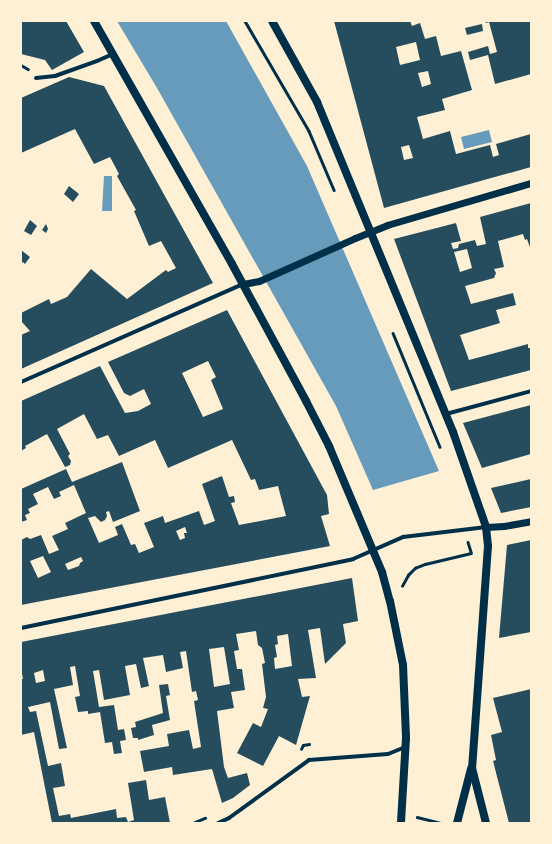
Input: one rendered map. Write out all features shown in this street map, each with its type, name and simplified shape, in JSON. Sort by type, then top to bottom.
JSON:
[{"type":"main road","points":[[94,21],[114,53],[287,364],[329,446],[382,572],[390,601],[403,664],[405,746],[401,823]]},
{"type":"main road","points":[[272,21],[316,102],[445,414],[486,527],[488,546],[472,768],[457,823]]},
{"type":"main road","points":[[472,768],[486,823]]},
{"type":"street","points":[[36,78],[55,76],[97,61],[114,53]]},
{"type":"street","points":[[21,382],[243,284],[259,281],[370,232],[531,183]]},
{"type":"street","points":[[445,414],[531,391]]},
{"type":"street","points":[[21,628],[353,559],[403,537],[504,526],[531,521]]},
{"type":"street","points":[[218,823],[229,818],[309,760],[388,754],[405,746]]},
{"type":"path","points":[[245,21],[309,132],[337,197]]},
{"type":"path","points":[[390,325],[443,454]]},
{"type":"path","points":[[408,575],[415,568],[425,564],[471,553],[488,546]]},
{"type":"path","points":[[413,816],[441,823]]},
{"type":"water","points":[[117,21],[226,21],[307,166],[439,471],[373,490],[336,406],[157,88]]},
{"type":"water","points":[[489,130],[492,142],[464,149],[461,137]]},
{"type":"water","points":[[104,176],[112,176],[112,211],[102,211]]},
{"type":"building","points":[[21,21],[66,21],[84,52],[52,70],[45,60],[21,54]]},
{"type":"building","points":[[334,21],[410,21],[412,26],[420,23],[425,39],[436,36],[441,56],[461,51],[472,90],[442,99],[445,110],[417,117],[423,139],[450,131],[456,154],[490,145],[493,157],[499,155],[496,144],[531,134],[531,167],[384,208]],"holes":[[[416,42],[420,60],[400,65],[396,47]],[[428,71],[431,84],[422,87],[418,73]],[[409,145],[413,158],[404,160],[401,147]]]},
{"type":"building","points":[[485,21],[531,21],[531,74],[495,84],[488,55],[470,60],[468,52],[488,46],[490,54],[497,52],[489,22],[486,23]]},
{"type":"building","points":[[482,24],[483,31],[467,35],[465,28]]},
{"type":"building","points":[[69,77],[104,86],[213,283],[21,369],[21,335],[30,331],[21,321],[21,313],[49,299],[51,304],[67,297],[91,269],[127,299],[166,270],[168,272],[176,268],[161,241],[149,246],[134,211],[136,210],[117,176],[119,174],[110,157],[94,164],[75,129],[21,153],[21,98]]},
{"type":"building","points":[[69,186],[79,194],[73,202],[64,194]]},
{"type":"building","points":[[531,203],[531,250],[527,239],[525,240],[523,234],[498,241],[504,267],[494,269],[496,273],[494,278],[465,286],[471,304],[513,293],[516,305],[496,310],[500,323],[460,335],[469,360],[528,344],[528,348],[531,348],[531,370],[451,391],[394,239],[456,223],[461,241],[451,243],[453,249],[458,248],[459,244],[475,240],[477,246],[486,244],[480,217]],"holes":[[[467,249],[472,268],[460,272],[454,252]]]},
{"type":"building","points":[[30,220],[37,226],[31,235],[24,231]]},
{"type":"building","points":[[46,224],[48,229],[46,233],[42,230]]},
{"type":"building","points":[[21,250],[30,257],[25,264],[23,262],[21,264]]},
{"type":"building","points":[[227,310],[327,495],[329,514],[321,516],[330,546],[21,605],[21,540],[27,537],[30,539],[41,535],[49,554],[59,550],[52,536],[68,529],[65,523],[86,513],[74,485],[59,492],[61,496],[54,499],[48,487],[33,494],[38,504],[28,509],[30,513],[25,515],[27,520],[21,522],[21,489],[66,469],[72,482],[122,462],[140,511],[113,522],[109,511],[106,512],[107,516],[105,520],[101,522],[95,516],[88,518],[99,543],[118,535],[115,527],[122,524],[131,545],[135,544],[139,553],[154,547],[144,523],[163,516],[165,523],[199,511],[204,525],[215,521],[202,484],[222,476],[229,497],[234,496],[235,502],[231,503],[239,525],[286,516],[278,486],[259,490],[255,479],[251,480],[232,440],[168,468],[155,440],[119,456],[108,435],[97,439],[84,414],[57,429],[70,454],[68,456],[71,461],[70,465],[65,467],[47,434],[25,446],[26,448],[21,451],[21,401],[100,366],[125,413],[138,411],[151,404],[144,389],[130,396],[124,393],[108,362]],"holes":[[[208,361],[216,377],[211,380],[223,409],[203,417],[182,373]],[[185,527],[187,533],[184,533],[185,538],[180,540],[176,531]],[[43,556],[51,572],[38,578],[30,561]],[[81,557],[83,561],[79,566],[68,570],[65,564]]]},
{"type":"building","points":[[531,405],[531,454],[482,468],[463,423]]},
{"type":"building","points":[[531,479],[531,507],[501,513],[491,488]]},
{"type":"building","points":[[531,540],[531,632],[499,638],[507,545]]},
{"type":"building","points":[[352,578],[358,621],[343,624],[346,643],[325,664],[320,628],[308,630],[316,678],[298,679],[302,697],[310,696],[296,745],[279,736],[263,766],[237,753],[253,723],[261,727],[268,709],[263,708],[266,697],[262,664],[265,663],[262,648],[258,645],[256,631],[236,634],[239,650],[234,651],[237,669],[242,669],[245,690],[231,692],[234,708],[217,711],[224,767],[228,778],[247,773],[250,785],[233,798],[222,803],[212,769],[173,775],[172,767],[144,772],[140,751],[169,746],[167,734],[189,730],[193,749],[201,747],[194,701],[198,700],[196,691],[192,692],[186,651],[180,652],[183,668],[166,672],[163,655],[143,658],[149,686],[141,688],[136,664],[125,666],[130,695],[104,700],[99,670],[93,671],[99,707],[114,705],[118,730],[124,729],[126,740],[120,741],[122,753],[114,754],[112,742],[105,743],[100,712],[88,714],[88,711],[78,712],[75,697],[80,696],[75,666],[70,667],[73,685],[54,689],[67,748],[59,749],[50,702],[28,707],[30,712],[36,711],[48,766],[61,763],[65,786],[53,788],[59,816],[70,814],[71,818],[116,809],[117,818],[126,817],[128,822],[134,820],[128,783],[146,780],[149,800],[165,797],[170,823],[52,823],[34,732],[21,735],[21,679],[23,679],[21,668],[21,642]],"holes":[[[288,634],[292,666],[275,669],[274,658],[277,657],[275,645],[278,644],[277,636]],[[224,647],[230,684],[214,687],[209,649]],[[43,670],[45,681],[36,683],[34,673]]]},
{"type":"building","points":[[168,684],[170,695],[166,696],[170,720],[152,725],[154,735],[138,740],[138,738],[133,738],[131,728],[136,727],[135,722],[163,713],[159,685]]},
{"type":"building","points":[[531,689],[531,823],[509,823],[493,761],[496,760],[491,735],[502,732],[493,698]]}]
